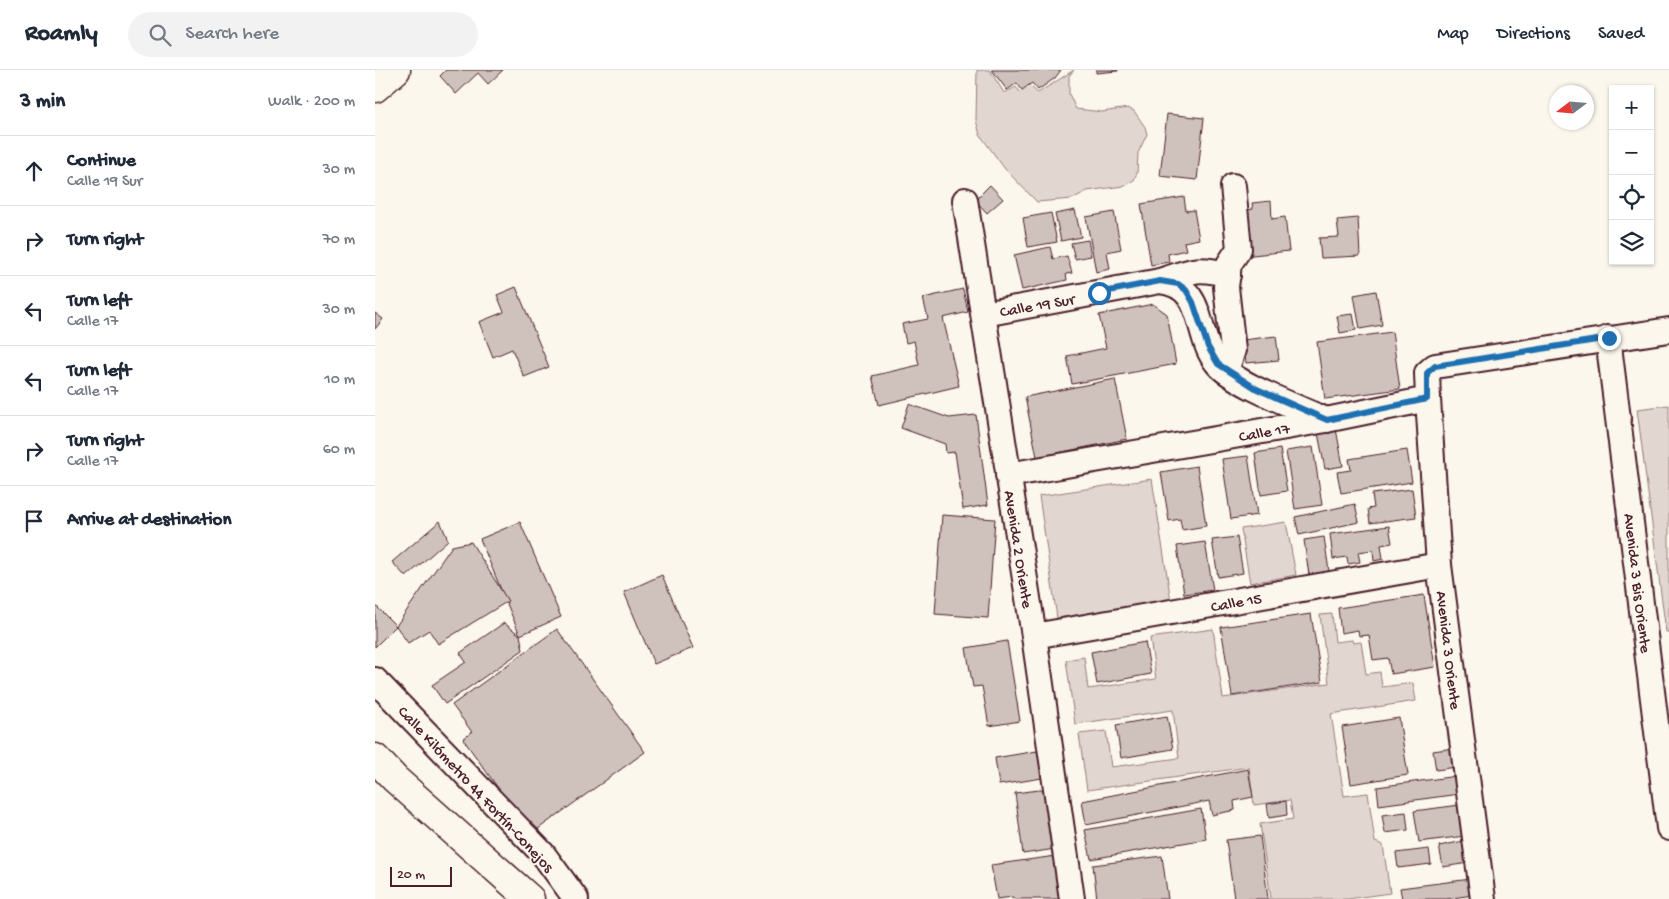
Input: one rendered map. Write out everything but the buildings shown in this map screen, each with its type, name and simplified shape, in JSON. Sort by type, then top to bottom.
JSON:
[{"type":"main road","points":[[375,88],[396,70]]},
{"type":"main road","points":[[375,758],[395,779],[530,899]]},
{"type":"street","points":[[1226,371],[1233,350],[1226,288],[1229,264],[1239,249],[1233,186]]},
{"type":"street","name":"Avenida 2 Oriente","points":[[965,200],[984,314],[1072,899]]},
{"type":"street","name":"Calle 19 Sur","points":[[984,314],[1169,283],[1195,270],[1207,269],[1228,275]]},
{"type":"street","points":[[1169,283],[1186,290],[1193,302],[1213,357],[1226,371],[1257,389],[1327,420]]},
{"type":"street","points":[[1427,399],[1427,373],[1435,366],[1669,330]]},
{"type":"street","name":"Avenida 3 Bis Oriente","points":[[1609,338],[1669,828]]},
{"type":"street","name":"Calle 17","points":[[1008,475],[1327,420],[1427,399]]},
{"type":"street","name":"Avenida 3 Oriente","points":[[1427,399],[1439,565],[1483,899]]},
{"type":"street","name":"Calle 15","points":[[1033,636],[1439,565]]},
{"type":"street","name":"Calle Kilómetro 44 Fortín-Conejos","points":[[375,680],[543,854],[576,899]]},
{"type":"shaded area","points":[[977,70],[990,70],[1004,93],[1016,87],[1020,92],[1031,87],[1038,93],[1074,70],[1069,76],[1069,94],[1076,109],[1102,112],[1128,108],[1134,111],[1145,127],[1147,134],[1138,153],[1137,173],[1134,180],[1123,186],[1087,191],[1072,199],[1037,202],[1005,169],[980,135],[976,120]]},
{"type":"shaded area","points":[[1669,405],[1669,632],[1666,632],[1637,409]]},
{"type":"shaded area","points":[[1152,479],[1171,601],[1057,618],[1039,496]]},
{"type":"shaded area","points":[[1286,522],[1296,575],[1250,583],[1241,529]]},
{"type":"shaded area","points":[[1332,614],[1335,642],[1352,640],[1353,643],[1361,642],[1366,674],[1380,672],[1382,687],[1413,683],[1416,701],[1331,714],[1344,796],[1368,793],[1375,842],[1383,845],[1390,893],[1347,899],[1271,899],[1260,824],[1293,819],[1290,800],[1254,805],[1249,767],[1087,790],[1079,734],[1106,731],[1111,767],[1179,758],[1173,710],[1075,724],[1066,660],[1084,657],[1088,689],[1156,679],[1150,638],[1213,629],[1223,698],[1329,683],[1320,615]]},
{"type":"route","points":[[1099,293],[1160,281],[1178,284],[1186,290],[1193,302],[1208,347],[1218,364],[1226,371],[1257,389],[1327,420],[1427,399],[1427,373],[1435,366],[1609,338]]}]
